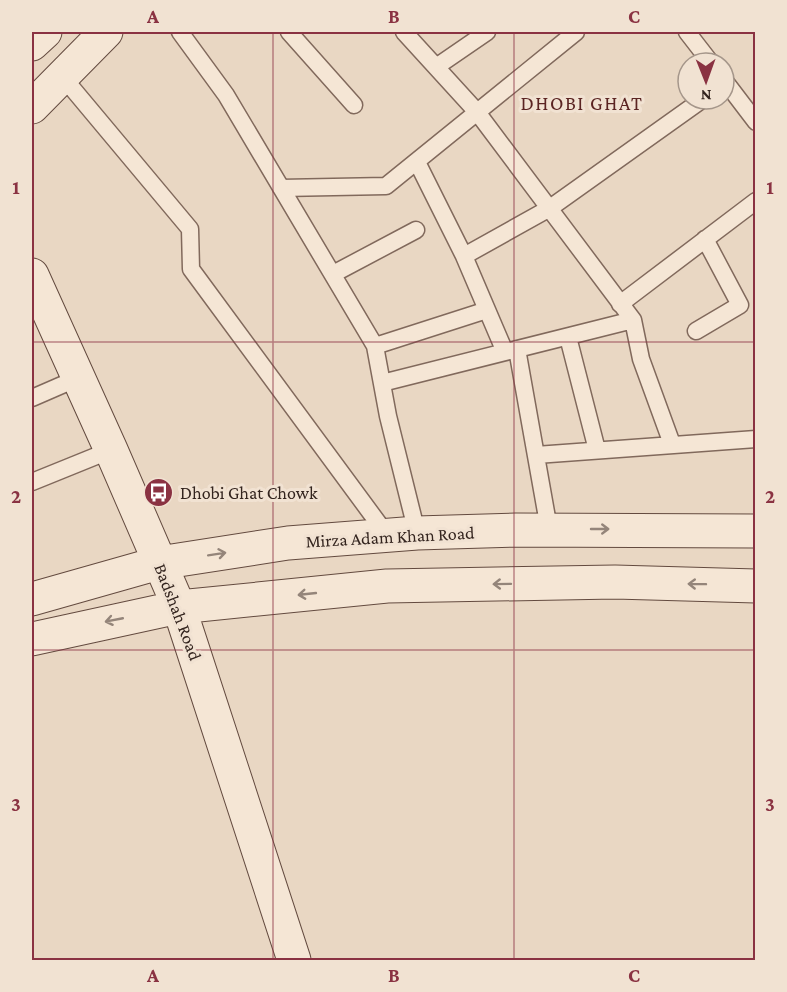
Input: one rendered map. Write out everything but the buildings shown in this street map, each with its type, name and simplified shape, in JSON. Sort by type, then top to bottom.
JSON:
[{"type":"main road","points":[[32,45],[45,32]]},
{"type":"main road","points":[[32,107],[106,32]]},
{"type":"main road","name":"Badshah Road","points":[[32,275],[179,607],[294,960]]},
{"type":"main road","name":"Mirza Adam Khan Road","points":[[32,599],[159,562],[288,543],[402,534],[549,529],[756,531]]},
{"type":"main road","points":[[32,639],[179,607],[387,586],[615,582],[756,586]]},
{"type":"lane","points":[[180,32],[226,96],[375,346],[388,416],[402,534]]},
{"type":"lane","points":[[289,32],[354,105]]},
{"type":"lane","points":[[404,32],[477,112],[633,320],[641,359],[672,444]]},
{"type":"lane","points":[[436,67],[482,33]]},
{"type":"lane","points":[[692,34],[703,51]]},
{"type":"lane","points":[[281,188],[386,186],[477,112],[564,35]]},
{"type":"lane","points":[[62,76],[190,229],[191,269],[402,534]]},
{"type":"lane","points":[[736,96],[756,122]]},
{"type":"lane","points":[[464,256],[550,208],[686,111]]},
{"type":"lane","points":[[417,162],[464,256],[487,310],[511,351],[537,455],[549,529]]},
{"type":"lane","points":[[621,304],[756,201]]},
{"type":"lane","points":[[333,274],[416,230]]},
{"type":"lane","points":[[696,331],[740,305],[705,239]]},
{"type":"lane","points":[[375,346],[487,310]]},
{"type":"lane","points":[[382,382],[633,320]]},
{"type":"lane","points":[[568,337],[597,450]]},
{"type":"lane","points":[[32,398],[78,378]]},
{"type":"lane","points":[[726,440],[756,427]]},
{"type":"lane","points":[[537,455],[726,440],[756,440]]},
{"type":"lane","points":[[32,482],[111,450]]},
{"type":"place","name":"Dhobi Ghat Chowk","points":[[159,493]]},
{"type":"district","name":"DHOBI GHAT","points":[[582,103]]}]
